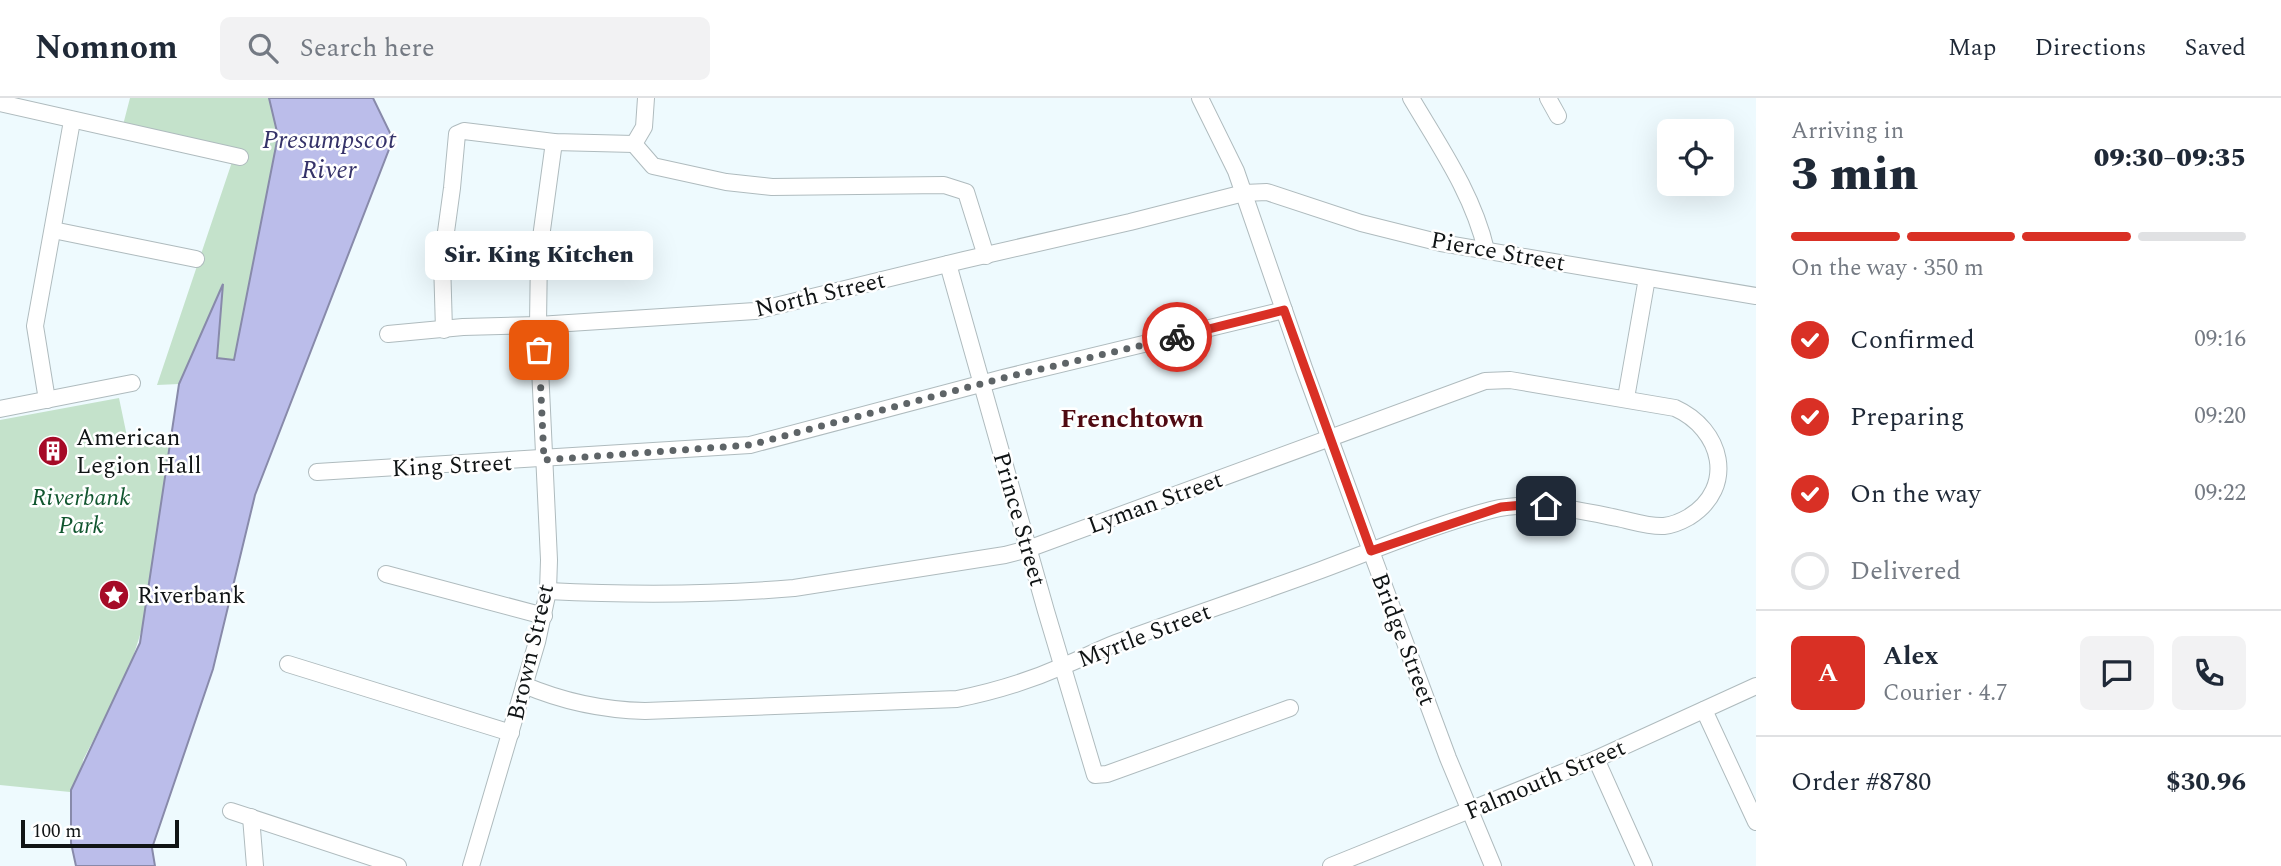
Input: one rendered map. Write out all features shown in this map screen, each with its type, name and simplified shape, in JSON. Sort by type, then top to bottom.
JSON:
[{"type":"street","points":[[634,144],[644,127],[646,98]]},
{"type":"street","name":"Bridge Street","points":[[1200,98],[1236,171],[1371,551],[1469,810],[1493,866]]},
{"type":"street","points":[[1411,98],[1471,201],[1486,250]]},
{"type":"street","points":[[1548,98],[1558,116]]},
{"type":"street","points":[[0,103],[240,157]]},
{"type":"street","points":[[47,400],[35,334],[72,121]]},
{"type":"street","points":[[444,330],[442,261],[457,134],[464,131],[554,142],[634,144],[653,166],[726,182],[772,187],[922,185],[957,188],[966,192],[986,256]]},
{"type":"street","name":"Brown Street","points":[[471,866],[544,616],[548,592],[549,560],[537,325],[539,252],[554,142]]},
{"type":"street","name":"Pierce Street","points":[[1244,193],[1279,194],[1393,232],[1441,243],[1756,296]]},
{"type":"street","name":"North Street","points":[[388,334],[755,310],[1244,193]]},
{"type":"street","points":[[52,230],[196,259]]},
{"type":"street","name":"Prince Street","points":[[948,264],[1095,775],[1107,774],[1290,708]]},
{"type":"street","points":[[1626,398],[1647,278]]},
{"type":"street","name":"King Street","points":[[317,472],[544,460],[750,445],[982,384],[1284,310]]},
{"type":"street","name":"Lyman Street","points":[[548,592],[681,593],[783,589],[1005,555],[1028,549],[1485,381],[1510,380],[1675,408],[1698,421],[1713,441],[1718,463]]},
{"type":"street","points":[[0,409],[132,383]]},
{"type":"street","name":"Myrtle Street","points":[[524,685],[586,706],[610,710],[645,711],[957,699],[999,689],[1062,667],[1116,643],[1481,512],[1512,505],[1546,506],[1653,525],[1675,523],[1693,514],[1707,500],[1716,482],[1718,463]]},
{"type":"street","points":[[386,574],[544,616]]},
{"type":"street","points":[[288,664],[511,733]]},
{"type":"street","name":"Falmouth Street","points":[[1331,866],[1597,759],[1756,686]]},
{"type":"street","points":[[1704,710],[1754,813]]},
{"type":"street","points":[[1597,759],[1644,866]]},
{"type":"street","points":[[230,811],[398,866]]},
{"type":"street","points":[[251,817],[255,866]]},
{"type":"green space","points":[[130,98],[269,98],[278,136],[234,360],[217,359],[222,287],[179,384],[157,385],[236,150],[123,125]]},
{"type":"green space","name":"Riverbank Park","points":[[119,398],[129,446],[178,437],[147,613],[119,701],[98,731],[83,760],[80,793],[0,785],[0,420]]},
{"type":"water","name":"Presumpscot River","points":[[269,98],[373,98],[393,139],[255,495],[213,669],[152,848],[155,866],[76,866],[71,843],[71,790],[140,643],[179,384],[223,284],[217,358],[234,360],[278,136]]},
{"type":"way so far","points":[[539,350],[544,460],[729,447],[771,441],[1003,378],[1177,337]]},
{"type":"place","name":"Sir. King Kitchen","points":[[539,350]]},
{"type":"place","name":"American Legion Hall","points":[[53,451]]},
{"type":"place","name":"Riverbank","points":[[114,595]]},
{"type":"district","name":"Frenchtown","points":[[1132,418]]},
{"type":"route","points":[[1177,337],[1284,310],[1371,551],[1481,512],[1501,507],[1546,506]]}]
